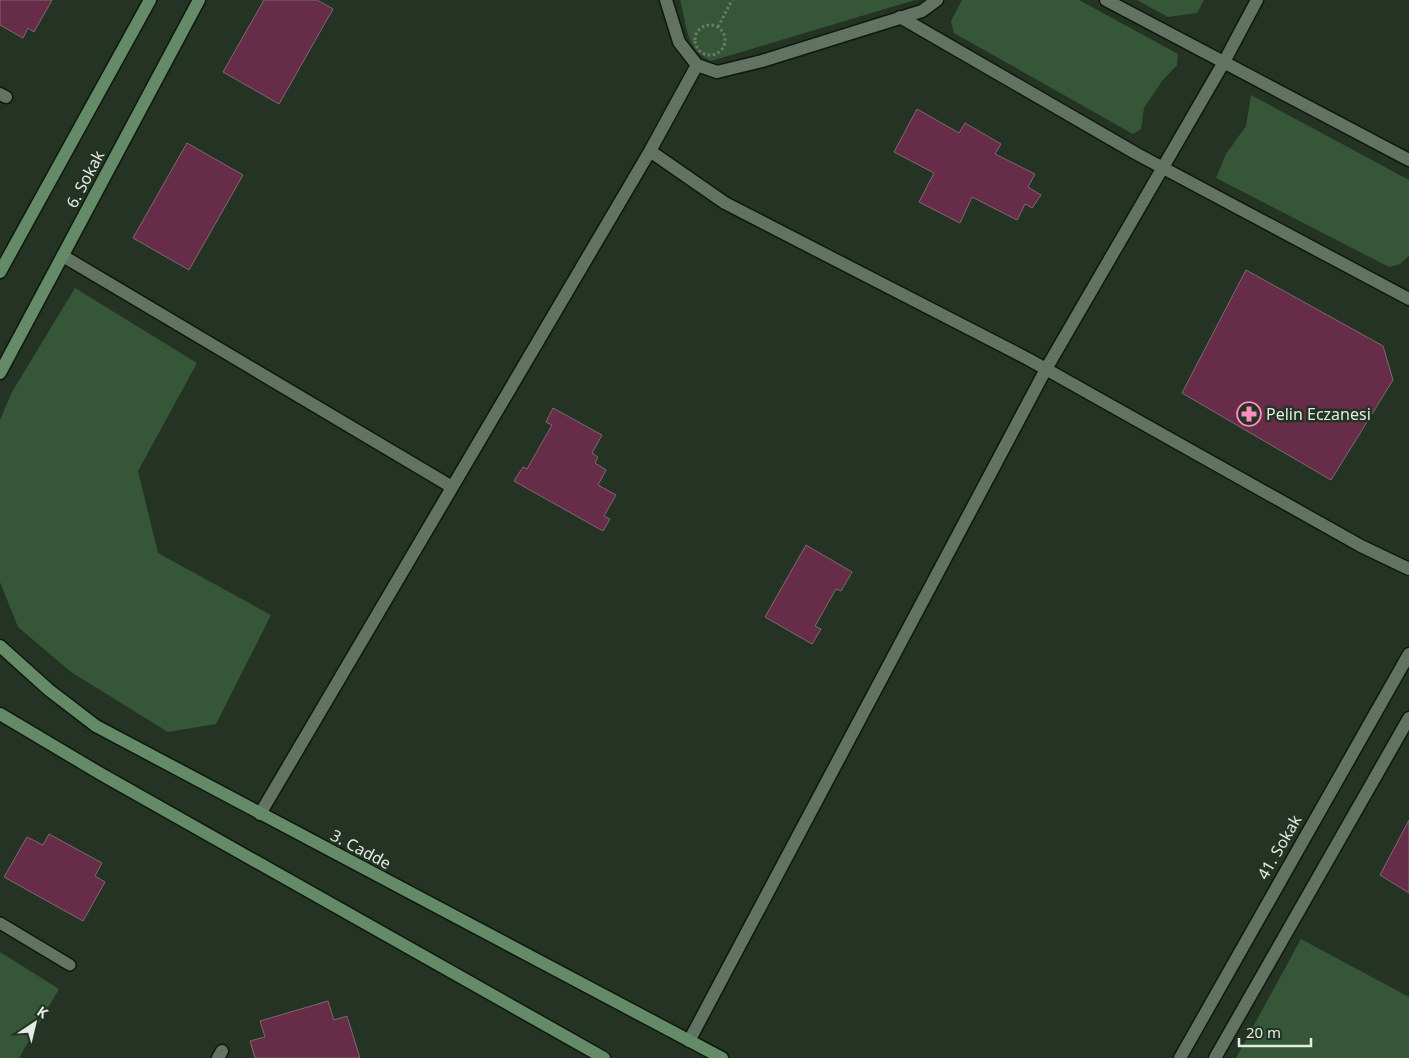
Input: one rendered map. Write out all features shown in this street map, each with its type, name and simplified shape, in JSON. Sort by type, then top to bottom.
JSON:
[{"type":"main road","name":"6. Sokak","points":[[0,272],[150,0]]},
{"type":"main road","name":"6. Sokak","points":[[0,373],[199,0]]},
{"type":"main road","name":"3. Cadde","points":[[0,646],[49,690],[96,726],[722,1058]]},
{"type":"main road","points":[[0,714],[101,774],[604,1058]]},
{"type":"street","points":[[666,0],[679,42],[697,65],[718,72],[762,61],[922,11],[937,0]]},
{"type":"street","points":[[1106,0],[1409,160]]},
{"type":"street","points":[[689,1041],[1046,369],[1224,62],[1257,0]]},
{"type":"street","points":[[900,18],[1163,168],[1409,299]]},
{"type":"street","points":[[260,814],[650,151],[697,65]]},
{"type":"street","points":[[650,151],[725,203],[1046,369],[1361,546],[1409,569]]},
{"type":"street","points":[[63,256],[452,487]]},
{"type":"street","name":"41. Sokak","points":[[1180,1058],[1262,910],[1409,654]]},
{"type":"street","points":[[1215,1058],[1409,718]]},
{"type":"lane","points":[[0,924],[70,965]]},
{"type":"path","points":[[718,27],[732,0]]},
{"type":"path","points":[[708,25],[718,27],[724,35],[725,45],[719,52],[705,55],[696,44],[696,34],[708,25]]},
{"type":"green space","points":[[680,0],[915,0],[711,61],[702,56],[692,43],[688,35]]},
{"type":"green space","points":[[962,0],[1079,0],[1178,54],[1177,65],[1162,81],[1144,108],[1141,129],[1133,134],[954,33],[951,21]]},
{"type":"green space","points":[[1137,0],[1204,0],[1197,13],[1168,17]]},
{"type":"green space","points":[[1251,95],[1409,180],[1409,256],[1400,264],[1389,267],[1216,178],[1226,154],[1246,126]]},
{"type":"green space","points":[[75,288],[197,363],[138,471],[158,553],[271,615],[216,724],[168,732],[71,672],[18,627],[0,582],[0,420],[12,392]]},
{"type":"green space","points":[[1301,939],[1409,997],[1409,1058],[1236,1058]]},
{"type":"green space","points":[[0,952],[59,989],[19,1058],[0,1058]]},
{"type":"building","points":[[0,0],[52,0],[34,32],[28,28],[23,38],[0,25]]},
{"type":"building","points":[[264,0],[317,0],[333,9],[279,104],[223,72]]},
{"type":"building","points":[[917,109],[959,133],[965,123],[1001,144],[995,154],[1035,174],[1028,187],[1041,195],[1032,208],[1025,204],[1017,220],[972,197],[960,223],[919,202],[934,173],[894,152]]},
{"type":"building","points":[[187,143],[243,175],[189,270],[133,238]]},
{"type":"building","points":[[1246,270],[1383,346],[1393,380],[1331,480],[1182,393]]},
{"type":"building","points":[[553,408],[602,435],[592,453],[598,457],[595,463],[606,470],[598,485],[616,495],[604,516],[610,519],[603,531],[514,481],[523,467],[527,469],[552,425],[546,422]]},
{"type":"building","points":[[806,545],[852,572],[841,591],[836,589],[815,626],[821,629],[812,644],[765,617]]},
{"type":"building","points":[[1409,820],[1409,893],[1380,875]]},
{"type":"building","points":[[49,834],[102,863],[95,876],[105,882],[83,921],[4,877],[27,837],[43,845]]},
{"type":"building","points":[[328,1001],[334,1020],[347,1016],[360,1058],[255,1058],[250,1041],[265,1037],[260,1021]]},
{"type":"place","name":"Pelin Eczanesi","points":[[1249,414]]}]
